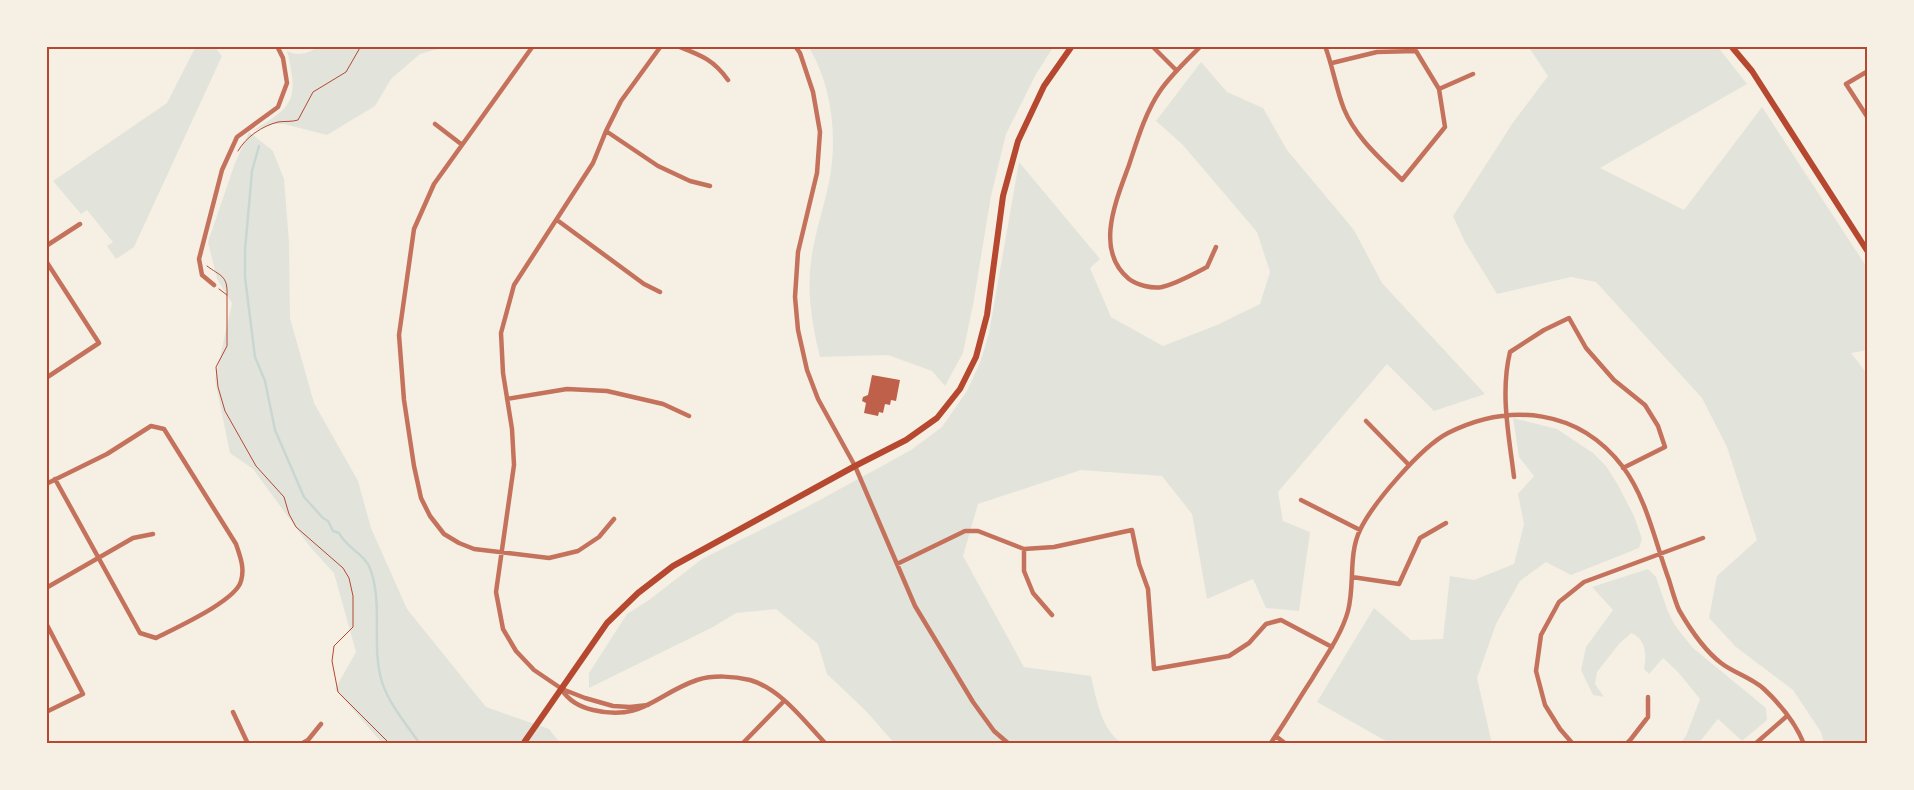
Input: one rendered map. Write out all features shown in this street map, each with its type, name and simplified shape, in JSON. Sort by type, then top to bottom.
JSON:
[{"type":"main road","points":[[523,744],[607,622],[638,593],[673,566],[906,440],[932,421],[960,390],[976,357],[987,315],[1003,196],[1018,141],[1044,86],[1072,46]]},
{"type":"main road","points":[[1731,46],[1752,71],[1868,252]]},
{"type":"street","points":[[214,285],[202,276],[199,259],[222,170],[237,137],[278,107],[287,83],[282,58],[277,46]]},
{"type":"street","points":[[533,46],[434,184],[414,229],[399,335],[404,400],[414,466],[421,498],[430,516],[444,534],[459,544],[474,549],[549,558],[578,551],[599,537],[614,519]]},
{"type":"street","points":[[648,705],[613,706],[562,689],[534,670],[516,651],[503,629],[496,592],[514,465],[512,429],[503,373],[501,333],[514,285],[593,163],[621,101],[661,46]]},
{"type":"street","points":[[677,46],[704,57],[718,67],[728,80]]},
{"type":"street","points":[[796,46],[800,52],[814,92],[820,132],[817,172],[798,252],[795,297],[798,330],[807,370],[818,399],[855,466],[915,606],[974,702],[994,730],[1009,744]]},
{"type":"street","points":[[1152,46],[1176,70]]},
{"type":"street","points":[[1201,46],[1176,70],[1159,92],[1141,129],[1116,203],[1110,231],[1113,259],[1121,272],[1131,281],[1145,286],[1160,287],[1179,281],[1207,267],[1216,247]]},
{"type":"street","points":[[1325,46],[1332,63],[1344,109],[1362,140],[1402,180],[1445,127],[1438,89],[1416,51],[1377,52],[1332,63]]},
{"type":"street","points":[[1868,71],[1846,84],[1868,118]]},
{"type":"street","points":[[1438,89],[1474,74]]},
{"type":"street","points":[[435,124],[461,144]]},
{"type":"street","points":[[606,131],[658,166],[690,181],[710,186]]},
{"type":"street","points":[[557,220],[644,284],[660,292]]},
{"type":"street","points":[[46,246],[80,224]]},
{"type":"street","points":[[46,262],[100,343],[46,378]]},
{"type":"street","points":[[1514,477],[1506,414],[1505,372],[1510,352],[1544,330],[1570,318],[1586,348],[1614,380],[1645,405],[1658,426],[1665,447],[1624,468]]},
{"type":"street","points":[[507,399],[567,389],[608,391],[663,404],[689,416]]},
{"type":"street","points":[[1270,744],[1338,637],[1348,610],[1355,548],[1360,530],[1384,494],[1409,465],[1446,434],[1476,422],[1506,414],[1536,414],[1571,424],[1588,433],[1608,449],[1624,468],[1648,517],[1678,609],[1699,641],[1721,663],[1763,689],[1798,730],[1804,744]]},
{"type":"street","points":[[1366,421],[1409,465]]},
{"type":"street","points":[[46,484],[55,479],[107,454],[151,426],[164,429],[236,544],[242,563],[241,582],[229,598],[156,638],[140,633],[55,479]]},
{"type":"street","points":[[1301,500],[1360,530]]},
{"type":"street","points":[[1352,577],[1399,584],[1420,538],[1446,523]]},
{"type":"street","points":[[897,564],[965,532],[978,531],[1024,550],[1054,547],[1132,530],[1139,564],[1148,589],[1154,668],[1229,656],[1249,643],[1266,624],[1281,620],[1332,647]]},
{"type":"street","points":[[46,588],[133,538],[153,534]]},
{"type":"street","points":[[1573,744],[1560,729],[1545,705],[1536,671],[1541,636],[1560,602],[1584,582],[1703,538]]},
{"type":"street","points":[[1024,550],[1024,571],[1033,593],[1052,615]]},
{"type":"street","points":[[46,712],[83,694],[47,625]]},
{"type":"street","points":[[562,689],[567,698],[576,704],[606,712],[628,712],[648,705],[684,685],[699,680],[720,676],[751,681],[763,686],[784,701],[826,744]]},
{"type":"street","points":[[1626,744],[1632,740],[1648,717],[1648,697]]},
{"type":"street","points":[[742,744],[784,701]]},
{"type":"street","points":[[233,712],[248,744]]},
{"type":"street","points":[[1754,744],[1787,716]]},
{"type":"street","points":[[301,744],[308,740],[321,724]]},
{"type":"street","points":[[1276,735],[1286,744]]},
{"type":"path","points":[[235,156],[242,144],[259,130],[279,122],[298,120],[313,92],[346,72],[361,46]]},
{"type":"path","points":[[205,261],[208,268],[222,275],[228,285],[227,346],[216,367],[218,387],[226,411],[256,466],[284,497],[289,514],[296,527],[343,568],[349,578],[353,596],[353,627],[334,646],[333,673],[338,692],[390,744]]},
{"type":"path","points":[[214,285],[227,295]]},
{"type":"shaded area","points":[[196,46],[214,46],[222,56],[134,247],[116,259],[107,246],[113,242],[87,210],[81,214],[53,181],[167,103]]},
{"type":"shaded area","points":[[320,46],[448,46],[420,54],[391,79],[375,106],[327,135],[284,124],[273,124],[252,131],[277,115],[290,100],[292,81],[287,51],[296,54],[304,53]]},
{"type":"shaded area","points":[[808,46],[1054,46],[1036,74],[1006,134],[991,196],[963,353],[945,386],[932,371],[888,355],[820,357],[812,315],[810,271],[815,238],[832,165],[833,130],[828,94],[823,77]]},
{"type":"shaded area","points":[[1528,46],[1717,46],[1747,84],[1600,168],[1684,210],[1762,107],[1868,269],[1868,350],[1851,353],[1868,375],[1868,744],[1824,744],[1821,732],[1793,690],[1736,647],[1709,618],[1717,576],[1757,540],[1727,447],[1702,398],[1596,282],[1571,277],[1497,294],[1465,242],[1453,216],[1512,124],[1548,76]]},
{"type":"shaded area","points":[[1201,62],[1227,92],[1263,108],[1287,150],[1354,230],[1382,283],[1485,394],[1434,411],[1387,364],[1278,492],[1283,521],[1310,532],[1299,611],[1266,608],[1253,579],[1207,599],[1192,514],[1162,476],[1081,470],[978,504],[963,556],[1024,667],[1091,676],[1105,723],[1116,739],[1124,744],[895,744],[866,711],[827,674],[818,644],[776,609],[736,613],[713,627],[589,688],[589,673],[627,614],[649,600],[702,559],[805,508],[882,466],[911,450],[942,427],[967,391],[981,360],[989,333],[1019,162],[1100,259],[1090,268],[1111,317],[1163,346],[1217,325],[1260,304],[1270,272],[1257,232],[1182,144],[1156,121]]},
{"type":"shaded area","points":[[249,132],[273,151],[284,179],[289,242],[290,318],[314,403],[358,481],[371,528],[407,609],[486,707],[549,729],[561,744],[383,744],[335,689],[356,652],[334,573],[311,548],[253,469],[230,453],[215,380],[232,303],[217,279],[208,242],[235,163]]},
{"type":"shaded area","points":[[1513,418],[1557,429],[1593,453],[1606,466],[1634,516],[1642,539],[1639,548],[1571,575],[1546,562],[1520,581],[1496,624],[1477,678],[1492,744],[1391,744],[1317,702],[1374,608],[1411,640],[1443,639],[1450,576],[1474,580],[1514,564],[1524,524],[1518,494],[1534,476],[1519,457]]},
{"type":"shaded area","points":[[1648,569],[1656,577],[1668,612],[1676,627],[1693,648],[1766,708],[1767,720],[1742,741],[1718,719],[1698,744],[1680,744],[1686,736],[1700,699],[1678,672],[1663,658],[1649,674],[1644,669],[1645,653],[1642,643],[1640,639],[1631,633],[1619,644],[1597,672],[1595,684],[1604,697],[1593,695],[1581,670],[1586,647],[1613,610],[1592,587]]},
{"type":"building","points":[[872,375],[900,380],[896,401],[891,400],[890,405],[885,404],[883,413],[879,412],[878,416],[864,413],[866,403],[862,401],[863,397],[868,395]]},
{"type":"waterway","points":[[259,146],[252,171],[245,250],[245,277],[255,357],[265,381],[275,430],[304,497],[328,521],[333,531],[339,533],[346,543],[361,555],[371,571],[376,598],[377,655],[382,682],[394,706],[420,744]]}]
